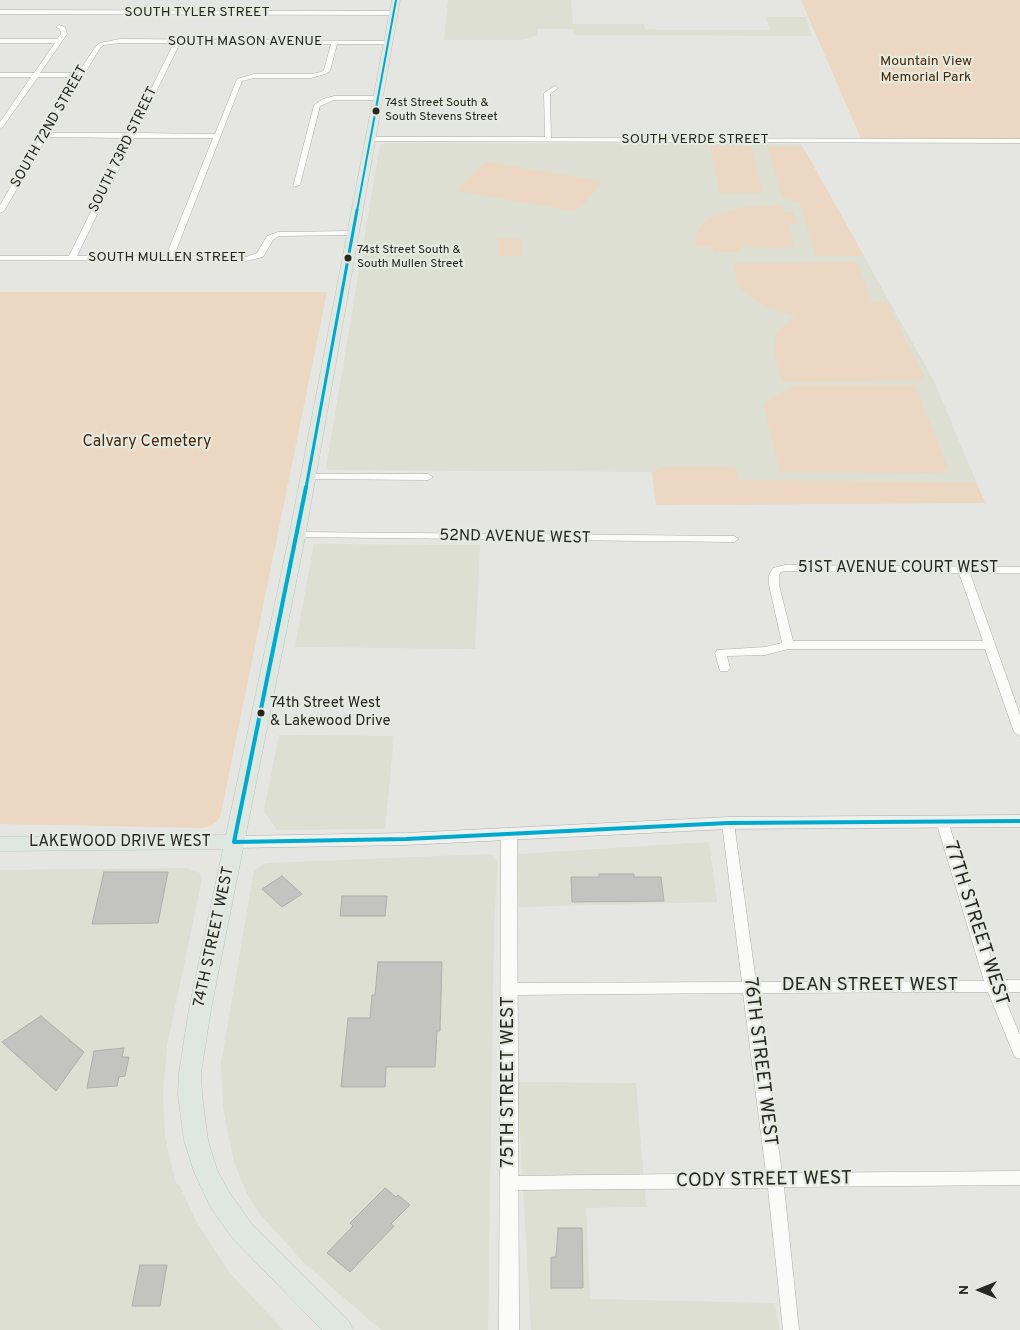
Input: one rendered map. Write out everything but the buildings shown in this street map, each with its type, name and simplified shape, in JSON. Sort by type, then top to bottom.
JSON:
[{"type":"main road","name":"74TH STREET WEST","points":[[340,1330],[242,1231],[220,1200],[206,1172],[196,1140],[190,1095],[192,1056],[200,1008],[304,500],[396,0]]},
{"type":"main road","name":"LAKEWOOD DRIVE WEST","points":[[0,844],[406,839],[728,823],[1020,821]]},
{"type":"street","name":"SOUTH TYLER STREET","points":[[0,12],[393,13]]},
{"type":"street","points":[[0,127],[3,118],[65,31],[64,28],[59,27]]},
{"type":"street","points":[[0,40],[57,41]]},
{"type":"street","name":"SOUTH MASON AVENUE","points":[[102,44],[120,41],[389,42]]},
{"type":"street","name":"SOUTH 73RD STREET","points":[[72,258],[177,42]]},
{"type":"street","points":[[169,259],[239,80],[254,76],[311,76],[323,73],[327,71],[334,42]]},
{"type":"street","name":"SOUTH 72ND STREET","points":[[1,208],[80,75],[98,46],[102,44]]},
{"type":"street","points":[[0,75],[80,75]]},
{"type":"street","points":[[548,140],[547,93],[555,88]]},
{"type":"street","points":[[296,185],[316,108],[325,100],[340,97],[377,98]]},
{"type":"street","points":[[46,135],[218,136]]},
{"type":"street","name":"SOUTH VERDE STREET","points":[[369,139],[1020,141]]},
{"type":"street","name":"SOUTH MULLEN STREET","points":[[0,258],[246,259],[260,255],[270,238],[278,234],[352,232]]},
{"type":"street","points":[[307,477],[428,477]]},
{"type":"street","name":"52ND AVENUE WEST","points":[[297,535],[734,539]]},
{"type":"street","name":"51ST AVENUE COURT WEST","points":[[788,645],[774,585],[774,575],[777,570],[785,568],[1020,570]]},
{"type":"street","points":[[962,569],[1020,732]]},
{"type":"street","points":[[724,668],[721,653],[755,652],[788,645],[989,645]]},
{"type":"street","name":"77TH STREET WEST","points":[[942,821],[993,986],[1020,1053]]},
{"type":"street","name":"76TH STREET WEST","points":[[728,823],[774,1181],[791,1330]]},
{"type":"street","name":"75TH STREET WEST","points":[[509,834],[509,1330]]},
{"type":"street","name":"DEAN STREET WEST","points":[[510,989],[1020,986]]},
{"type":"street","name":"CODY STREET WEST","points":[[509,1183],[1020,1178]]},
{"type":"shaded area","points":[[448,0],[571,0],[573,24],[644,24],[645,29],[660,30],[770,30],[766,17],[805,17],[812,36],[574,35],[573,29],[537,29],[537,35],[522,40],[444,40]]},
{"type":"shaded area","points":[[385,143],[801,144],[934,381],[985,503],[656,505],[652,472],[330,470],[326,468],[380,145]]},
{"type":"shaded area","points":[[314,544],[480,545],[475,649],[295,647]]},
{"type":"shaded area","points":[[279,735],[394,736],[385,829],[277,830],[264,811]]},
{"type":"shaded area","points":[[709,842],[717,902],[519,907],[519,854]]},
{"type":"shaded area","points":[[494,855],[498,863],[494,925],[488,1330],[381,1330],[303,1262],[259,1213],[247,1194],[234,1162],[223,1108],[221,1063],[254,871],[263,864],[269,863]]},
{"type":"shaded area","points":[[187,868],[200,873],[202,879],[167,1046],[163,1093],[165,1137],[176,1183],[180,1186],[196,1221],[229,1272],[283,1330],[0,1330],[0,870]]},
{"type":"shaded area","points":[[517,1082],[636,1083],[646,1207],[586,1208],[590,1299],[775,1303],[779,1330],[531,1330]]},
{"type":"green space","name":"Mountain View Memorial Park","points":[[801,0],[1020,0],[1020,141],[862,141]]},
{"type":"green space","points":[[710,146],[751,146],[763,193],[720,193]]},
{"type":"green space","points":[[768,147],[803,147],[864,256],[816,256],[800,203],[782,197]]},
{"type":"green space","points":[[487,162],[600,181],[597,184],[600,185],[581,207],[574,211],[458,191]]},
{"type":"green space","points":[[782,205],[784,212],[793,212],[797,224],[788,224],[794,245],[789,248],[740,247],[741,252],[714,252],[713,247],[696,247],[695,239],[698,230],[704,222],[715,216],[743,207]]},
{"type":"green space","points":[[498,238],[521,239],[521,256],[498,256]]},
{"type":"green space","points":[[851,262],[858,264],[872,303],[886,301],[924,376],[919,380],[782,382],[774,351],[776,333],[797,317],[767,307],[738,287],[733,263]]},
{"type":"green space","name":"Calvary Cemetery","points":[[0,292],[327,292],[220,818],[211,826],[203,828],[0,824]]},
{"type":"green space","points":[[797,385],[915,385],[948,468],[941,473],[780,472],[763,403]]},
{"type":"green space","points":[[662,467],[735,467],[738,480],[976,482],[985,503],[656,505],[652,472]]},
{"type":"transit line","points":[[234,842],[297,537],[396,0]]},
{"type":"transit line","points":[[234,842],[406,839],[728,823],[1020,821]]},
{"type":"place","name":"74st Street South & South Stevens Street","points":[[376,111]]},
{"type":"place","name":"74st Street South & South Mullen Street","points":[[348,258]]},
{"type":"place","name":"74th Street West & Lakewood Drive","points":[[261,713]]}]
